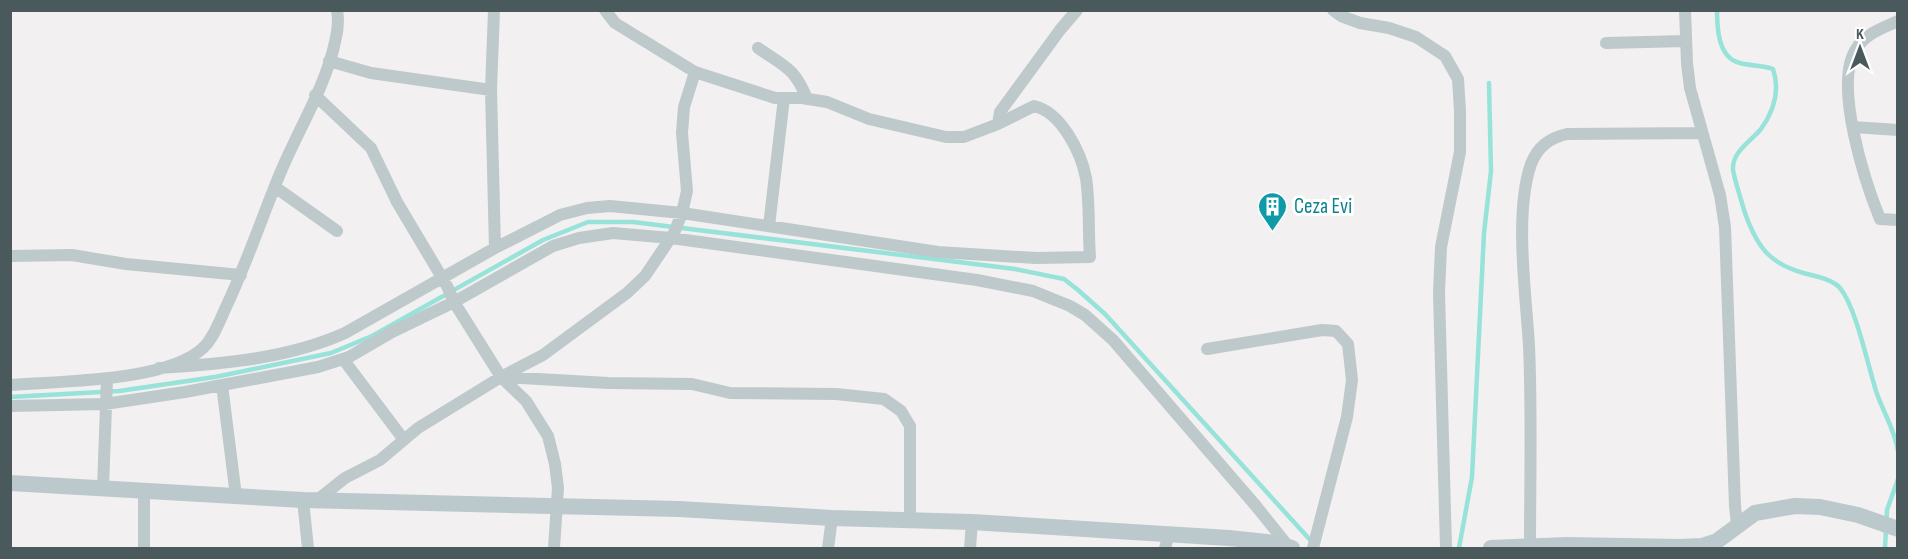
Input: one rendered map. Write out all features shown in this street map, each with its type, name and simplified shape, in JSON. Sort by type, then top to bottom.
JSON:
[{"type":"street","points":[[10,386],[106,392],[159,368],[183,361],[204,347],[218,326],[241,275],[275,186],[329,61],[339,22],[337,10]]},
{"type":"street","points":[[494,10],[492,90],[495,248]]},
{"type":"street","points":[[10,406],[106,392],[222,385],[318,367],[343,359],[392,332],[449,291],[495,248],[560,215],[586,208],[610,206],[769,226],[938,252],[1036,258],[1090,257],[1086,177],[1077,152],[1059,121],[1046,110],[1034,106],[998,124],[964,137],[946,137],[869,119],[827,102],[775,98],[695,72],[615,23],[605,10]]},
{"type":"street","points":[[998,124],[1000,112],[1077,10]]},
{"type":"street","points":[[1333,10],[1341,16],[1360,23],[1389,28],[1416,37],[1445,56],[1458,79],[1460,152],[1441,247],[1439,293],[1446,549]]},
{"type":"street","points":[[1685,10],[1690,88],[1720,195],[1725,227],[1737,525]]},
{"type":"street","points":[[1898,21],[1870,35],[1857,47],[1852,55],[1848,77],[1853,127],[1866,184],[1880,219],[1898,220]]},
{"type":"street","points":[[1606,44],[1686,41]]},
{"type":"street","points":[[758,48],[792,71],[800,82],[807,99]]},
{"type":"street","points":[[329,61],[370,73],[492,90]]},
{"type":"street","points":[[309,500],[380,460],[418,428],[501,377],[543,355],[627,293],[645,276],[672,236],[687,191],[682,134],[684,107],[695,72]]},
{"type":"street","points":[[315,95],[371,148],[397,202],[501,377],[526,401],[548,436],[555,464],[558,506],[554,549]]},
{"type":"street","points":[[769,226],[784,98]]},
{"type":"street","points":[[1853,127],[1898,130]]},
{"type":"street","points":[[1530,546],[1529,348],[1523,225],[1525,193],[1531,164],[1539,149],[1551,138],[1567,134],[1702,133]]},
{"type":"street","points":[[275,186],[337,231]]},
{"type":"street","points":[[159,368],[200,366],[320,344],[566,241],[613,233],[672,236],[977,280],[1033,291],[1064,303],[1085,315],[1113,340],[1290,547]]},
{"type":"street","points":[[10,256],[72,255],[126,264],[241,275]]},
{"type":"street","points":[[1208,349],[1322,330],[1336,331],[1348,344],[1352,381],[1347,417],[1313,549]]},
{"type":"street","points":[[343,359],[404,440]]},
{"type":"street","points":[[501,377],[608,383],[692,384],[730,393],[836,394],[884,399],[901,411],[910,426],[910,520]]},
{"type":"street","points":[[222,385],[236,496]]},
{"type":"street","points":[[103,488],[106,392]]},
{"type":"street","points":[[10,483],[309,500],[679,509],[832,518],[972,522],[1167,541],[1229,538],[1290,547]]},
{"type":"street","points":[[144,491],[144,549]]},
{"type":"street","points":[[308,549],[309,500]]},
{"type":"street","points":[[1491,549],[1567,545],[1702,546],[1717,541],[1755,513],[1795,506],[1820,507],[1858,515],[1898,529]]},
{"type":"street","points":[[828,549],[832,518]]},
{"type":"street","points":[[970,549],[972,522]]},
{"type":"waterway","points":[[1717,10],[1720,41],[1727,55],[1740,63],[1773,69],[1775,77],[1776,92],[1769,115],[1761,129],[1739,152],[1734,163],[1735,177],[1750,226],[1761,247],[1776,261],[1786,267],[1834,283],[1846,297],[1898,451]]},
{"type":"waterway","points":[[1459,548],[1472,477],[1484,233],[1491,171],[1489,83]]},
{"type":"waterway","points":[[10,397],[119,391],[215,377],[331,353],[372,336],[543,240],[588,222],[633,222],[1015,269],[1064,279],[1105,314],[1312,542]]},
{"type":"waterway","points":[[1885,548],[1887,510],[1898,479]]},
{"type":"place","name":"Ceza Evi","points":[[1273,232]]}]
